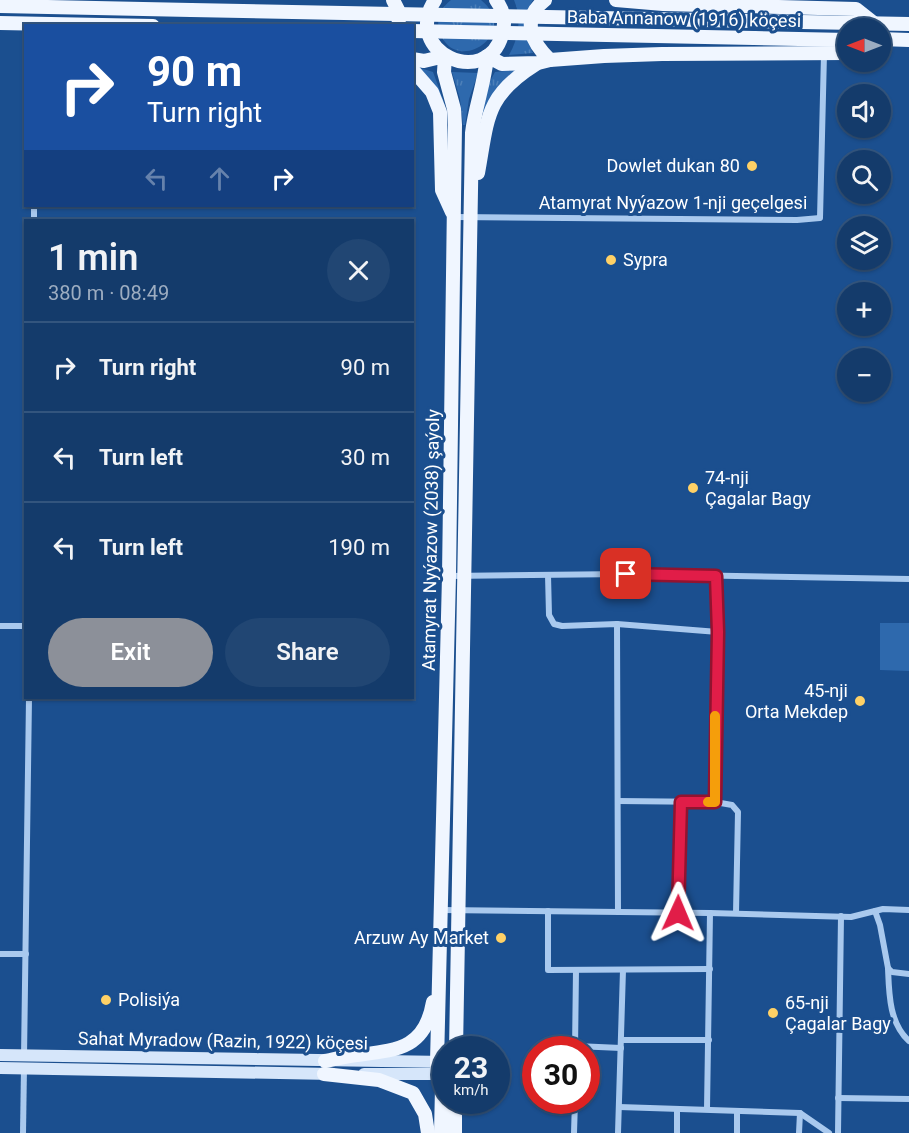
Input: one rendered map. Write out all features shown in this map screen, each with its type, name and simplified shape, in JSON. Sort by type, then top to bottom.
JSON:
[{"type":"main road","points":[[36,6],[78,0]]},
{"type":"main road","points":[[393,0],[398,10],[399,24]]},
{"type":"main road","points":[[435,0],[428,17],[428,30],[432,42],[445,56],[457,61],[469,62],[487,56],[498,45],[503,32],[504,17],[496,0]]},
{"type":"main road","points":[[544,62],[531,26],[534,11],[545,0]]},
{"type":"main road","points":[[616,0],[663,4],[856,5],[869,18]]},
{"type":"main road","name":"Baba Annanow (1916) köçesi","points":[[0,6],[837,23]]},
{"type":"main road","points":[[0,23],[24,24]]},
{"type":"main road","name":"Baba Annanow (1916) köçesi","points":[[891,24],[909,24]]},
{"type":"main road","name":"Baba Annanow (1916) köçesi","points":[[414,31],[837,40]]},
{"type":"main road","points":[[891,39],[909,40]]},
{"type":"main road","points":[[487,56],[501,64],[662,54],[837,53]]},
{"type":"main road","points":[[414,60],[424,61],[445,56]]},
{"type":"main road","name":"Atamyrat Nyýazow (2038) şaýoly","points":[[445,56],[444,72],[456,125],[454,217],[458,910],[456,1036]]},
{"type":"main road","name":"Atamyrat Nyýazow (2038) şaýoly","points":[[441,1036],[441,910],[472,133],[474,114],[486,71],[487,56]]},
{"type":"main road","points":[[470,217],[490,109],[507,85],[544,62]]},
{"type":"main road","points":[[414,71],[432,92],[440,112],[442,190],[454,217]]},
{"type":"main road","points":[[324,1067],[392,1052],[416,1039],[430,1017],[441,910]]},
{"type":"main road","name":"Sahat Myradow (Razin, 1922) köçesi","points":[[0,1055],[324,1067]]},
{"type":"main road","points":[[324,1067],[380,1080],[413,1093],[425,1114],[428,1133]]},
{"type":"main road","points":[[0,1068],[432,1068]]},
{"type":"main road","name":"Atamyrat Nyýazow (2038) şaýoly","points":[[441,1114],[441,1133]]},
{"type":"main road","points":[[454,1133],[455,1114]]},
{"type":"street","name":"Atamyrat Nyýazow 1-nji geçelgesi","points":[[470,217],[797,220],[820,218],[824,53]]},
{"type":"street","points":[[454,217],[470,217]]},
{"type":"street","points":[[548,575],[549,615],[554,624],[562,626],[617,624],[718,632]]},
{"type":"street","points":[[456,576],[909,579]]},
{"type":"street","points":[[715,802],[718,632],[716,576]]},
{"type":"street","points":[[617,624],[618,912]]},
{"type":"street","points":[[0,626],[24,626]]},
{"type":"street","points":[[23,1133],[28,699]]},
{"type":"street","points":[[618,801],[715,802],[732,805],[738,812],[736,914]]},
{"type":"street","points":[[678,913],[681,802]]},
{"type":"street","points":[[441,910],[842,916],[883,909],[909,910]]},
{"type":"street","points":[[548,911],[548,970],[710,969]]},
{"type":"street","points":[[875,911],[888,968],[889,1004],[903,1034],[909,1041]]},
{"type":"street","points":[[707,1109],[710,913]]},
{"type":"street","points":[[837,1133],[842,916]]},
{"type":"street","points":[[0,954],[26,954]]},
{"type":"street","points":[[888,968],[892,972],[909,974]]},
{"type":"street","points":[[575,1036],[576,970]]},
{"type":"street","points":[[618,1133],[623,970]]},
{"type":"street","points":[[621,1040],[709,1040]]},
{"type":"street","points":[[600,1048],[621,1048]]},
{"type":"street","points":[[838,1098],[909,1099]]},
{"type":"street","points":[[619,1107],[800,1113],[829,1133]]},
{"type":"street","points":[[677,1109],[677,1133]]},
{"type":"street","points":[[737,1112],[737,1133]]},
{"type":"street","points":[[799,1133],[800,1113]]},
{"type":"street","points":[[574,1133],[575,1114]]},
{"type":"green space","points":[[451,0],[481,0],[492,13],[494,26],[490,37],[481,46],[469,51],[457,50],[446,44],[439,29],[438,20],[442,9]]},
{"type":"green space","points":[[514,0],[533,0],[527,13],[526,27],[533,53],[509,55],[518,28],[518,14]]},
{"type":"green space","points":[[420,68],[433,72],[445,105],[435,86]]},
{"type":"green space","points":[[515,70],[496,89],[484,113],[482,112],[489,83],[495,72]]},
{"type":"green space","points":[[452,72],[478,73],[469,99],[465,125],[463,125],[460,99]]},
{"type":"green space","points":[[880,623],[909,623],[909,671],[880,670]]},
{"type":"slow traffic","points":[[708,802],[715,802],[715,716]]},
{"type":"place","name":"Dowlet dukan 80","points":[[752,166]]},
{"type":"place","name":"Sypra","points":[[611,260]]},
{"type":"place","name":"74-nji Çagalar Bagy","points":[[693,488]]},
{"type":"place","name":"45-nji Orta Mekdep","points":[[860,701]]},
{"type":"place","name":"Arzuw Ay Market","points":[[501,938]]},
{"type":"place","name":"Polisiýa","points":[[106,1000]]},
{"type":"place","name":"65-nji Çagalar Bagy","points":[[773,1013]]},
{"type":"route","points":[[626,574],[716,576],[718,632],[715,802],[681,802],[678,913]]}]
